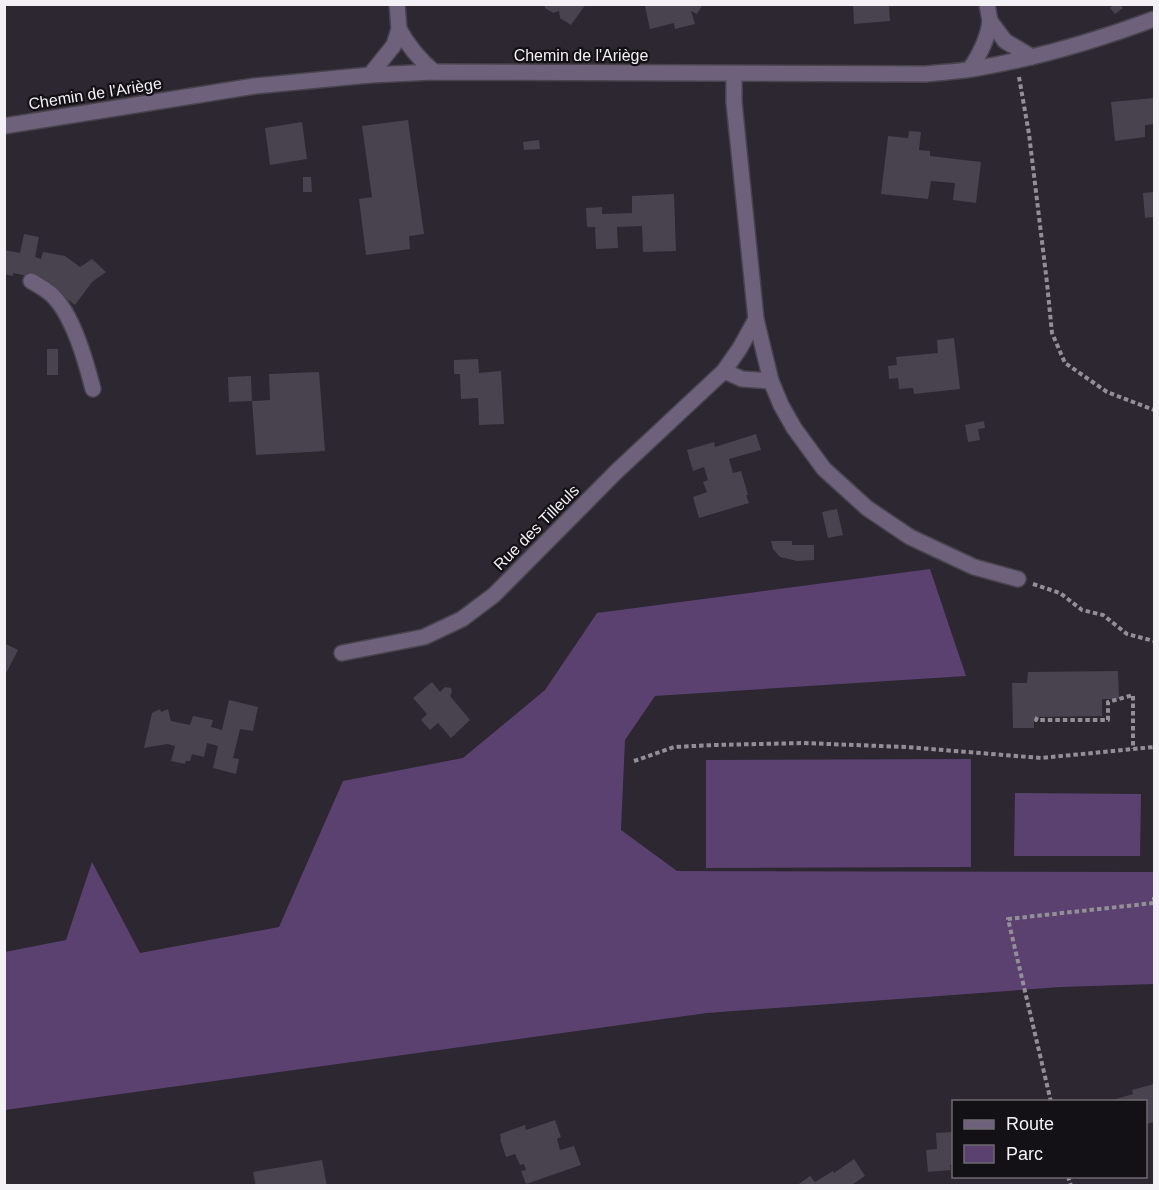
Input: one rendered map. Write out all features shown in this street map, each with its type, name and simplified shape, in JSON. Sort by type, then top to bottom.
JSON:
[{"type":"street","points":[[370,75],[394,45],[399,28],[397,4]]},
{"type":"street","points":[[970,69],[989,33],[990,21],[987,4]]},
{"type":"street","name":"Chemin de l'Ariège","points":[[4,126],[255,86],[370,75],[434,72],[926,74],[970,69],[1032,57],[1113,35],[1155,19]]},
{"type":"street","points":[[990,21],[1005,41],[1032,57]]},
{"type":"street","points":[[399,28],[418,58],[434,72]]},
{"type":"street","points":[[734,74],[734,102],[756,319],[771,381],[781,405],[794,428],[824,469],[867,508],[910,537],[974,567],[1018,579]]},
{"type":"street","points":[[31,281],[51,294],[61,307],[75,332],[93,389]]},
{"type":"street","name":"Rue des Tilleuls","points":[[342,653],[424,637],[462,619],[494,595],[616,471],[724,371],[756,319]]},
{"type":"street","points":[[724,371],[742,379],[771,381]]},
{"type":"path","points":[[1015,61],[1029,134],[1052,333],[1065,363],[1107,392],[1155,410]]},
{"type":"path","points":[[1018,579],[1060,593],[1082,610],[1103,615],[1127,634],[1155,641]]},
{"type":"path","points":[[1037,717],[1036,720],[1108,720],[1108,702],[1132,695],[1133,749]]},
{"type":"path","points":[[633,761],[674,747],[714,745],[803,743],[906,747],[1041,758],[1155,747]]},
{"type":"path","points":[[1051,1100],[1008,919],[1154,903],[1155,897]]},
{"type":"green space","points":[[930,569],[966,676],[655,696],[625,740],[621,830],[677,871],[1154,872],[1154,984],[1061,987],[707,1013],[5,1110],[5,952],[66,940],[92,862],[140,953],[279,927],[343,781],[463,758],[545,690],[597,613]]},
{"type":"green space","points":[[971,759],[971,867],[706,868],[706,760]]},
{"type":"green space","points":[[1015,793],[1141,794],[1140,856],[1014,856]]},
{"type":"building","points":[[545,4],[586,4],[571,25],[560,18],[559,11],[553,13],[545,8]]},
{"type":"building","points":[[650,4],[703,4],[697,14],[691,11],[695,24],[675,29],[674,23],[650,29],[645,6]]},
{"type":"building","points":[[853,4],[889,4],[890,21],[854,24]]},
{"type":"building","points":[[1114,4],[1120,4],[1123,8],[1115,14],[1110,8]]},
{"type":"building","points":[[1154,98],[1154,124],[1145,125],[1145,137],[1115,141],[1111,102]]},
{"type":"building","points":[[408,120],[424,234],[409,236],[410,249],[366,255],[359,199],[372,197],[362,126]]},
{"type":"building","points":[[302,122],[307,159],[270,165],[265,128]]},
{"type":"building","points":[[909,131],[921,132],[919,150],[930,151],[930,156],[981,162],[976,203],[953,200],[955,183],[931,181],[928,199],[881,194],[888,136],[908,138]]},
{"type":"building","points":[[539,140],[540,149],[524,150],[523,142]]},
{"type":"building","points":[[303,177],[311,177],[312,192],[303,192]]},
{"type":"building","points":[[1154,192],[1154,217],[1145,218],[1143,193]]},
{"type":"building","points":[[674,194],[676,251],[643,252],[642,226],[617,227],[618,248],[596,249],[595,227],[587,227],[586,208],[602,207],[602,214],[632,213],[632,196]]},
{"type":"building","points":[[24,234],[39,237],[35,257],[41,259],[43,252],[65,256],[80,267],[92,259],[106,272],[92,282],[75,305],[42,279],[13,273],[13,276],[4,274],[4,250],[20,253]]},
{"type":"building","points":[[954,338],[960,389],[914,394],[913,388],[899,389],[898,378],[889,379],[888,366],[897,365],[896,357],[938,353],[937,340]]},
{"type":"building","points":[[47,349],[58,349],[58,375],[47,375]]},
{"type":"building","points":[[478,359],[479,373],[501,371],[504,424],[479,425],[478,398],[461,399],[460,374],[454,374],[454,360]]},
{"type":"building","points":[[319,372],[325,451],[256,455],[252,401],[270,400],[269,374]]},
{"type":"building","points":[[251,376],[252,401],[229,402],[228,377]]},
{"type":"building","points":[[984,421],[985,428],[978,429],[980,440],[968,442],[965,425]]},
{"type":"building","points":[[756,434],[761,450],[729,459],[733,473],[741,471],[749,503],[699,518],[693,497],[707,492],[703,482],[708,480],[704,467],[693,471],[687,450],[714,442],[715,447]]},
{"type":"building","points":[[837,509],[843,535],[828,538],[822,512]]},
{"type":"building","points":[[771,541],[792,541],[792,545],[814,545],[814,560],[797,561],[780,557],[773,549]]},
{"type":"building","points":[[4,643],[18,650],[4,677]]},
{"type":"building","points":[[1118,671],[1119,699],[1102,699],[1102,716],[1034,717],[1034,728],[1013,728],[1012,683],[1027,683],[1028,672]]},
{"type":"building","points":[[432,682],[440,692],[445,687],[451,688],[450,696],[470,720],[451,738],[438,723],[430,730],[421,720],[427,714],[413,698]]},
{"type":"building","points":[[229,700],[258,707],[253,731],[240,729],[233,758],[239,759],[236,774],[213,768],[218,746],[207,743],[204,757],[192,754],[190,761],[186,761],[185,764],[171,761],[175,746],[167,744],[144,748],[152,713],[160,709],[161,712],[168,709],[171,721],[190,725],[193,716],[213,720],[211,727],[222,730]]},
{"type":"building","points":[[1154,1084],[1154,1122],[1147,1124],[1147,1100],[1116,1100],[1133,1094],[1132,1090]]},
{"type":"building","points":[[555,1120],[561,1137],[557,1139],[560,1150],[574,1146],[581,1165],[526,1184],[521,1171],[526,1170],[524,1164],[520,1165],[515,1154],[506,1157],[500,1134],[525,1125],[526,1130]]},
{"type":"building","points":[[952,1132],[951,1170],[928,1172],[926,1150],[937,1149],[936,1133]]},
{"type":"building","points":[[854,1159],[865,1176],[850,1186],[796,1186],[810,1176],[815,1182],[833,1171],[834,1173]]},
{"type":"building","points":[[322,1160],[327,1186],[256,1186],[253,1172]]}]
